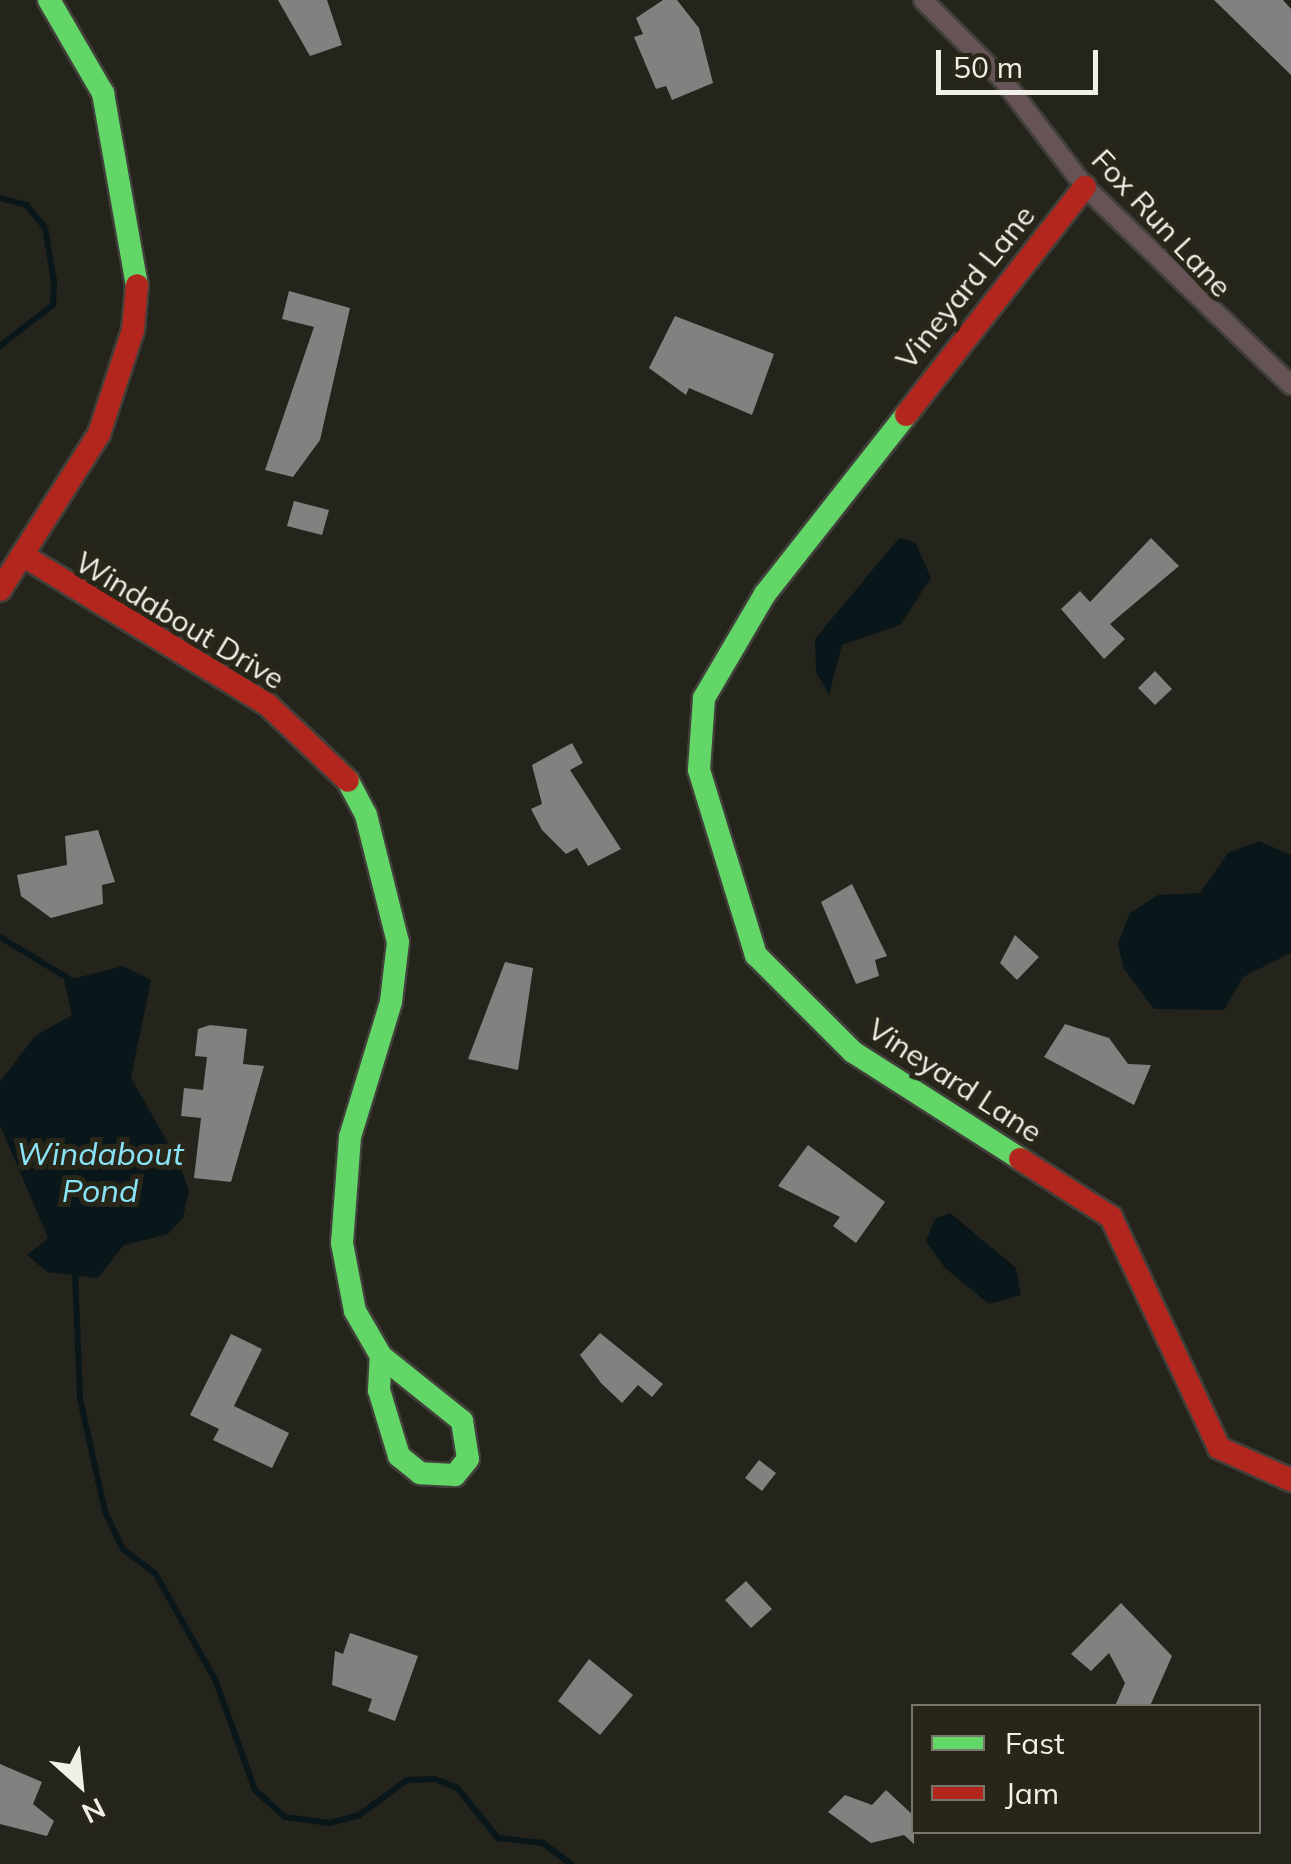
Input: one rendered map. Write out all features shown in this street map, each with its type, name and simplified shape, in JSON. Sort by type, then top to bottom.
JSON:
[{"type":"street","points":[[0,590],[99,434],[133,330],[137,280],[103,93],[49,0]]},
{"type":"street","name":"Fox Run Lane","points":[[923,0],[1004,80],[1084,186],[1291,385]]},
{"type":"street","name":"Vineyard Lane","points":[[1084,186],[765,594],[704,698],[699,770],[756,955],[852,1052],[1111,1216],[1157,1299],[1211,1437],[1244,1464],[1291,1480]]},
{"type":"street","name":"Windabout Drive","points":[[24,556],[268,704],[347,780],[366,816],[398,942],[391,1002],[350,1137],[342,1242],[356,1310],[381,1356],[462,1421],[468,1459],[455,1475],[420,1474],[398,1456],[378,1390],[381,1356]]},
{"type":"water","points":[[899,538],[915,542],[931,578],[900,625],[842,645],[829,695],[816,672],[815,639]]},
{"type":"water","points":[[1259,841],[1291,855],[1291,953],[1243,977],[1224,1010],[1154,1009],[1123,967],[1118,943],[1130,913],[1158,895],[1200,893],[1228,853]]},
{"type":"water","name":"Windabout Pond","points":[[123,966],[151,980],[131,1078],[176,1157],[189,1190],[183,1218],[168,1234],[124,1245],[98,1278],[47,1272],[27,1255],[48,1238],[0,1125],[0,1082],[35,1036],[72,1015],[64,981]]},
{"type":"water","points":[[950,1213],[1016,1268],[1021,1295],[989,1304],[945,1268],[926,1241],[935,1219]]},
{"type":"building","points":[[278,0],[327,0],[342,45],[310,56]]},
{"type":"building","points":[[663,0],[677,0],[699,28],[713,83],[672,100],[666,86],[656,89],[634,37],[643,34],[636,18]]},
{"type":"building","points":[[1214,0],[1283,0],[1291,9],[1291,75]]},
{"type":"building","points":[[289,291],[350,308],[320,440],[293,477],[265,470],[314,327],[282,319]]},
{"type":"building","points":[[675,316],[774,354],[752,415],[689,388],[686,395],[649,368]]},
{"type":"building","points":[[294,501],[329,510],[322,535],[287,526]]},
{"type":"building","points":[[1151,538],[1179,566],[1110,624],[1125,639],[1104,659],[1061,609],[1080,591],[1090,602]]},
{"type":"building","points":[[1155,671],[1172,689],[1155,705],[1138,688]]},
{"type":"building","points":[[572,743],[583,763],[570,770],[621,849],[588,866],[577,848],[566,854],[542,830],[531,809],[542,804],[532,765]]},
{"type":"building","points":[[98,830],[115,882],[102,885],[103,904],[51,918],[21,896],[17,875],[67,865],[65,836]]},
{"type":"building","points":[[852,884],[887,956],[875,960],[879,976],[856,984],[821,902]]},
{"type":"building","points":[[1015,935],[1039,957],[1017,980],[1000,963]]},
{"type":"building","points":[[505,962],[533,968],[518,1070],[468,1059]]},
{"type":"building","points":[[1065,1024],[1109,1038],[1128,1064],[1151,1065],[1134,1105],[1044,1057]]},
{"type":"building","points":[[210,1025],[247,1029],[243,1064],[264,1066],[231,1182],[194,1178],[201,1118],[181,1116],[184,1088],[203,1090],[207,1057],[195,1056],[198,1029]]},
{"type":"building","points":[[808,1145],[885,1202],[856,1243],[833,1226],[840,1217],[778,1186]]},
{"type":"building","points":[[600,1333],[663,1384],[652,1397],[638,1385],[622,1403],[601,1383],[580,1355]]},
{"type":"building","points":[[231,1334],[262,1349],[234,1406],[289,1433],[272,1468],[213,1440],[219,1429],[190,1415]]},
{"type":"building","points":[[759,1460],[776,1473],[762,1491],[745,1478]]},
{"type":"building","points":[[746,1581],[772,1609],[751,1628],[725,1600]]},
{"type":"building","points":[[1121,1603],[1172,1656],[1151,1704],[1116,1704],[1125,1683],[1109,1653],[1091,1671],[1071,1654]]},
{"type":"building","points":[[350,1633],[418,1656],[395,1721],[368,1711],[372,1699],[332,1685],[335,1651],[343,1654]]},
{"type":"building","points":[[589,1659],[633,1695],[600,1735],[558,1701]]},
{"type":"building","points":[[0,1764],[42,1782],[33,1804],[54,1821],[47,1836],[0,1824]]},
{"type":"building","points":[[886,1790],[911,1813],[914,1844],[904,1835],[871,1843],[828,1812],[845,1795],[872,1805]]},
{"type":"waterway","points":[[0,198],[26,205],[45,228],[54,281],[53,305],[0,346]]},
{"type":"waterway","points":[[0,937],[71,980]]},
{"type":"waterway","points":[[75,1272],[80,1399],[105,1512],[123,1549],[155,1573],[215,1679],[255,1790],[285,1817],[330,1823],[359,1815],[407,1780],[435,1779],[457,1788],[498,1838],[543,1843],[571,1864]]},
{"type":"traffic: fast","points":[[49,0],[103,93],[137,285]]},
{"type":"traffic: fast","points":[[906,415],[765,594],[704,698],[699,770],[756,955],[853,1052],[1020,1159]]},
{"type":"traffic: fast","points":[[348,781],[366,815],[398,942],[391,1002],[350,1137],[342,1243],[355,1311],[381,1356],[462,1421],[468,1459],[455,1475],[420,1473],[399,1456],[379,1390],[381,1356]]},
{"type":"traffic: jam","points":[[906,415],[1085,187]]},
{"type":"traffic: jam","points":[[0,590],[99,434],[133,330],[137,285]]},
{"type":"traffic: jam","points":[[24,556],[268,705],[348,781]]},
{"type":"traffic: jam","points":[[1020,1159],[1111,1217],[1219,1448],[1291,1480]]}]
